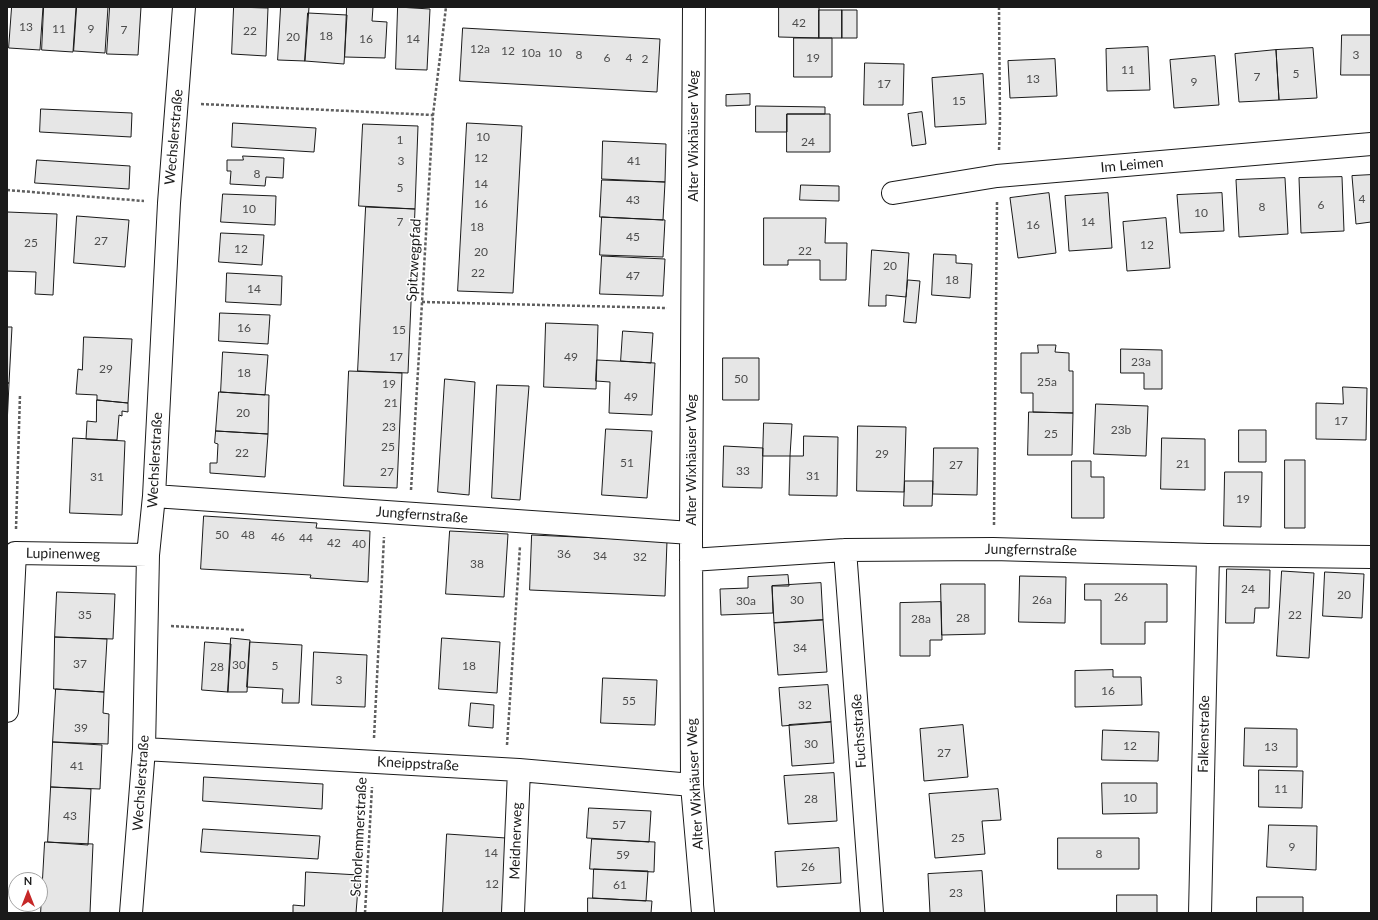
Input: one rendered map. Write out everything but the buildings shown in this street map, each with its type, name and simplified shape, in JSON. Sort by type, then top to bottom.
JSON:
[{"type":"street","name":"Wechslerstraße","points":[[131,913],[144,749],[148,555],[154,496],[169,203],[178,103],[184,7]]},
{"type":"street","name":"Alter Wixhäuser Weg","points":[[694,7],[691,533],[692,785],[703,913]]},
{"type":"street","name":"Im Leimen","points":[[893,193],[997,176],[1371,144]]},
{"type":"street","name":"Jungfernstraße","points":[[154,496],[691,533]]},
{"type":"street","name":"Jungfernstraße","points":[[691,560],[845,550],[993,549],[1208,555],[1371,557]]},
{"type":"street","name":"Fuchsstraße","points":[[845,550],[872,913]]},
{"type":"street","name":"Lupinenweg","points":[[7,711],[15,554],[148,555]]},
{"type":"street","name":"Falkenstraße","points":[[1200,913],[1208,555]]},
{"type":"street","name":"Kneippstraße","points":[[144,749],[512,770],[692,785]]},
{"type":"street","name":"Meidnerweg","points":[[512,770],[513,913]]},
{"type":"path","name":"Spitzwegpfad","points":[[409,514],[432,115],[446,7]]},
{"type":"path","points":[[993,549],[997,176],[1000,121],[999,7]]},
{"type":"path","points":[[178,103],[432,115]]},
{"type":"path","points":[[7,190],[169,203]]},
{"type":"path","points":[[422,302],[692,309]]},
{"type":"path","points":[[15,554],[20,394]]},
{"type":"path","name":"Schorlemmerstraße","points":[[365,913],[386,513]]},
{"type":"path","points":[[512,770],[522,522]]},
{"type":"path","points":[[147,625],[245,630]]}]
